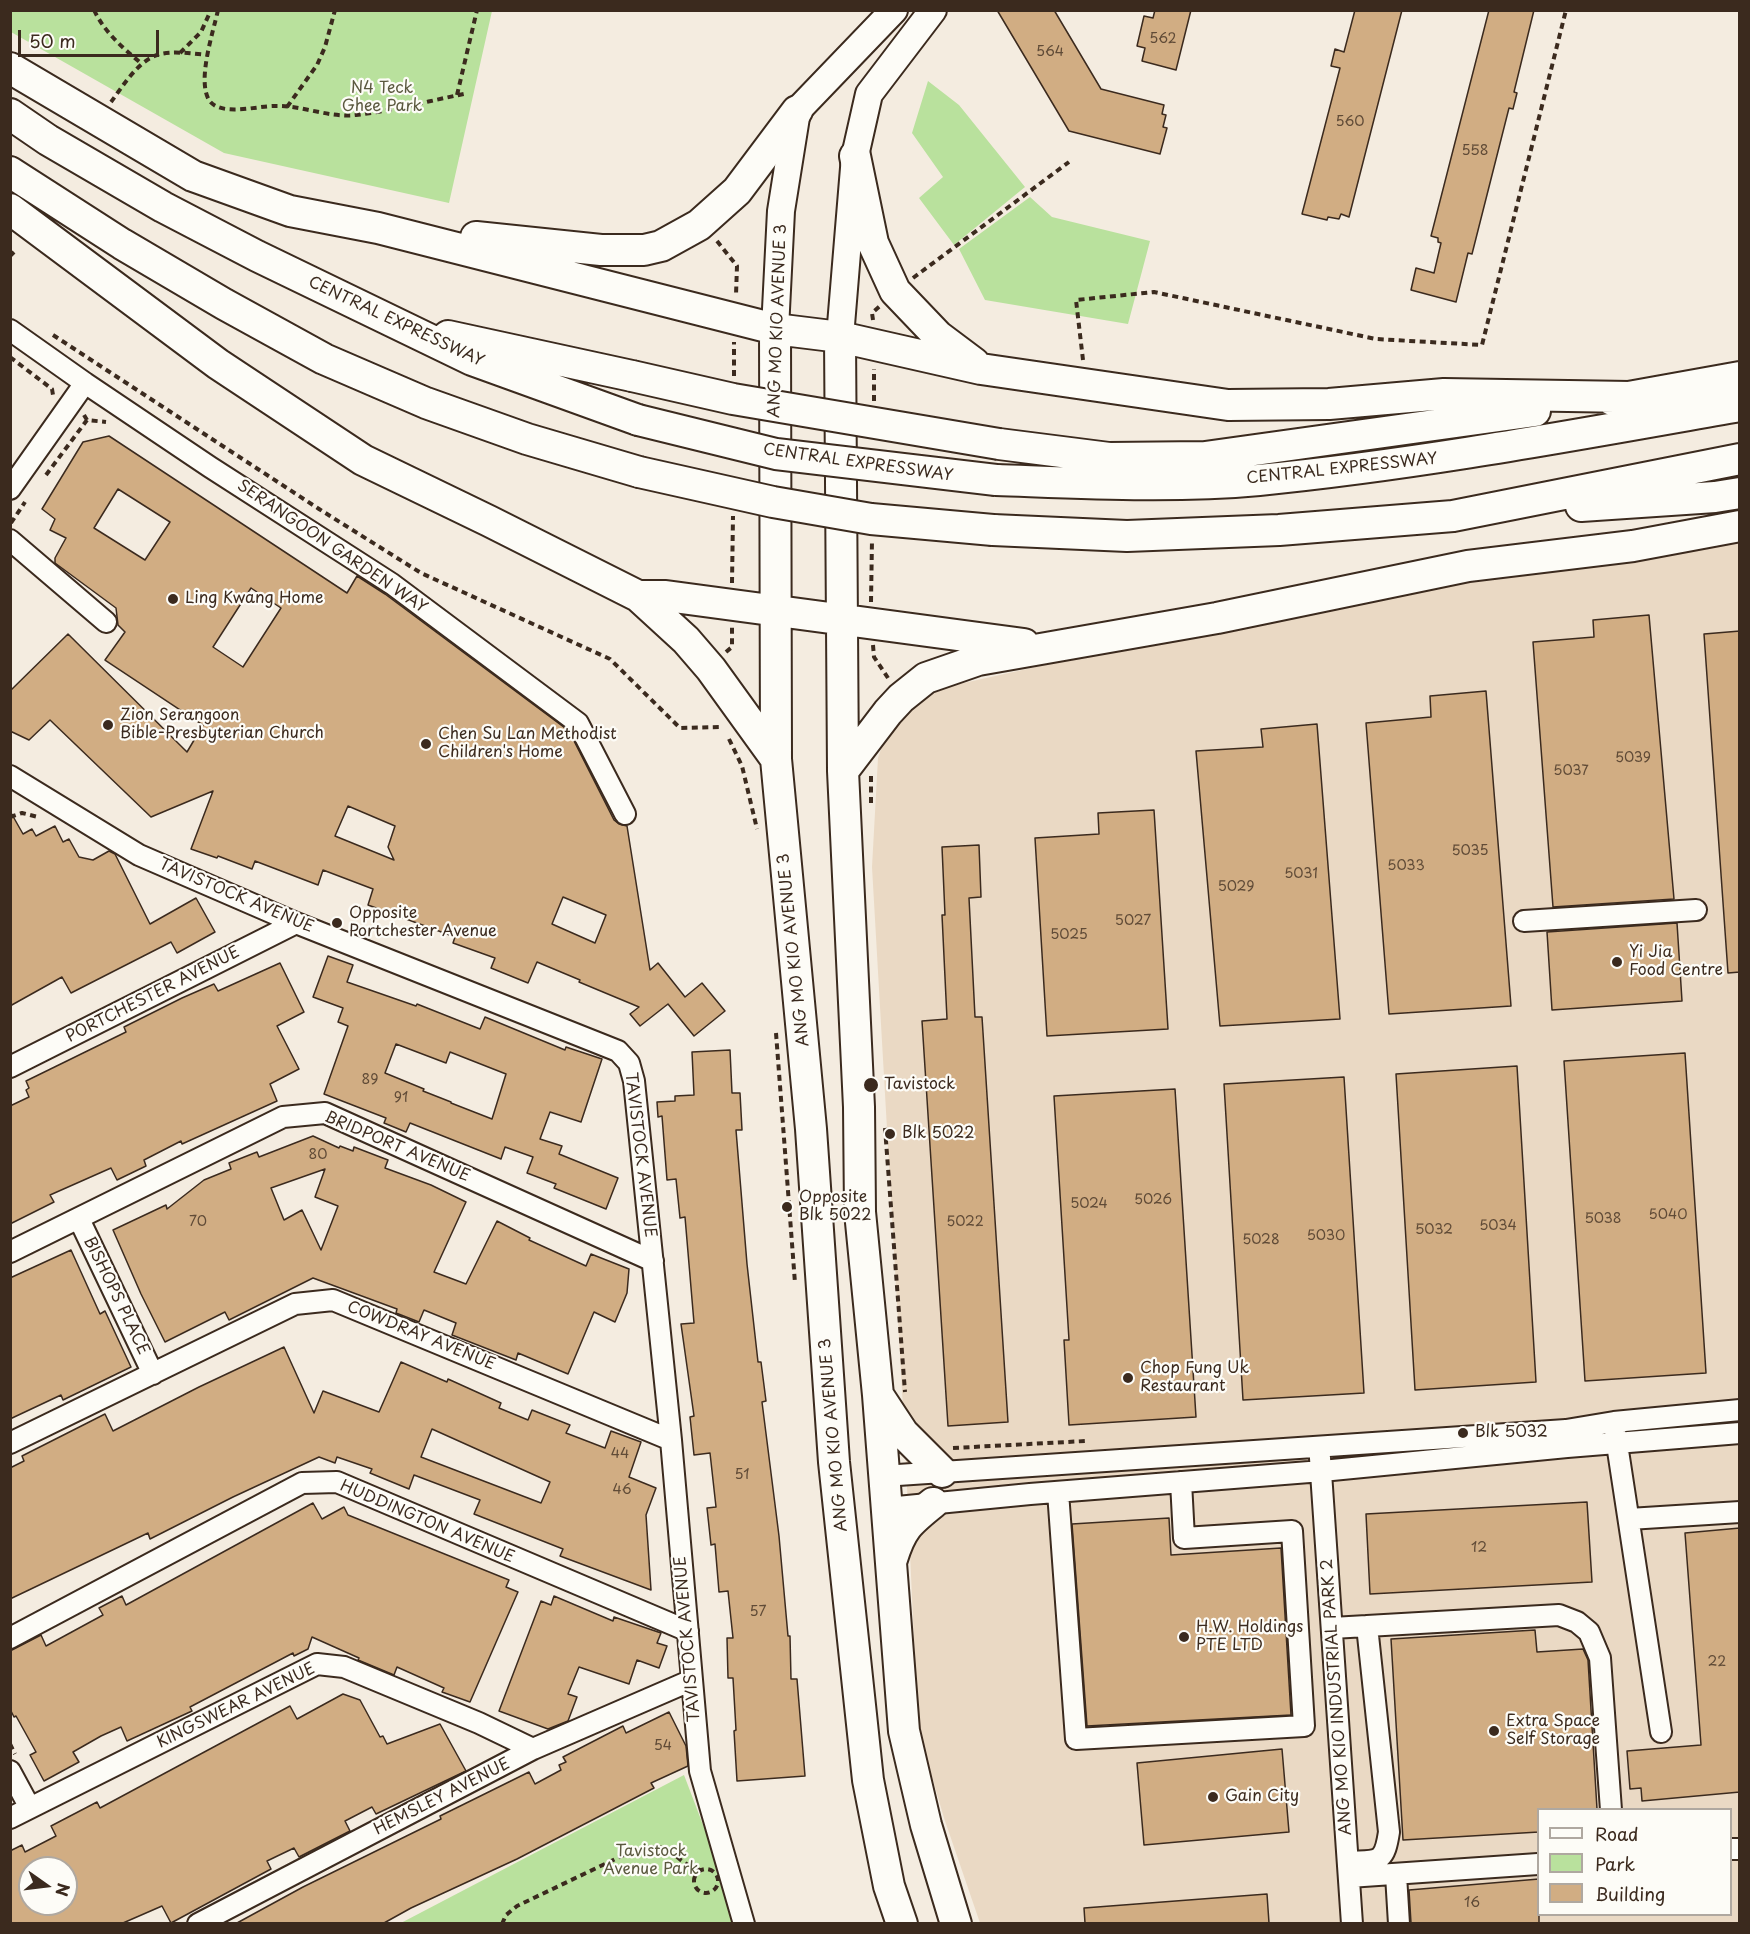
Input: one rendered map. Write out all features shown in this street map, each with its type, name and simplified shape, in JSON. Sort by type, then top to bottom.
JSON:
[{"type":"highway","points":[[10,68],[193,176],[290,211],[378,228],[775,329],[840,337],[981,369],[1228,405],[1329,404],[1444,394],[1630,397]]},
{"type":"highway","points":[[378,228],[601,250],[644,250],[661,246],[699,225],[737,191],[798,111]]},
{"type":"highway","name":"CENTRAL EXPRESSWAY","points":[[10,114],[48,140],[163,207],[257,256],[472,360],[638,420],[776,454],[996,480],[1129,485],[1257,480],[1448,457],[1740,406]]},
{"type":"highway","points":[[855,156],[873,243],[938,336],[981,369]]},
{"type":"highway","points":[[10,172],[122,244],[324,359],[426,403],[527,439],[639,472],[773,502],[871,519],[993,530],[1127,536],[1279,530],[1715,497],[1740,492]]},
{"type":"highway","points":[[10,209],[218,364],[363,460],[638,596],[686,640],[711,669],[776,759]]},
{"type":"highway","name":"ANG MO KIO AVENUE 3","points":[[775,329],[776,759],[811,1129],[834,1462],[869,1792],[890,1887],[902,1923]]},
{"type":"highway","points":[[424,338],[452,335],[732,399],[1061,454],[1109,458],[1205,458],[1630,397],[1740,377]]},
{"type":"highway","points":[[840,337],[842,619],[857,769],[860,1212],[892,1398],[903,1432],[946,1460]]},
{"type":"highway","points":[[1453,516],[1740,459]]},
{"type":"highway","points":[[857,769],[888,712],[901,698],[926,678],[978,660],[1217,618],[1468,566],[1633,546],[1740,526]]},
{"type":"highway","points":[[638,596],[666,596],[1055,648]]},
{"type":"highway","points":[[892,1398],[883,1476],[904,1731],[934,1856],[956,1923]]},
{"type":"highway","points":[[891,1561],[899,1536],[933,1503]]},
{"type":"highway","points":[[867,1771],[874,1755],[884,1749],[899,1752],[911,1763]]},
{"type":"main road","points":[[798,111],[894,10]]},
{"type":"main road","points":[[840,337],[855,156],[869,94],[933,10]]},
{"type":"main road","name":"ANG MO KIO AVENUE 3","points":[[775,329],[781,211],[798,111]]},
{"type":"street","name":"SERANGOON GARDEN WAY","points":[[10,330],[210,467],[392,584],[578,723],[625,814]]},
{"type":"street","points":[[19,494],[86,383]]},
{"type":"street","points":[[10,540],[106,622]]},
{"type":"street","name":"TAVISTOCK AVENUE","points":[[15,783],[138,855],[296,923],[618,1051],[629,1063],[633,1081],[671,1440],[700,1771],[744,1923]]},
{"type":"street","points":[[1524,921],[1696,910]]},
{"type":"street","name":"PORTCHESTER AVENUE","points":[[10,1067],[296,923]]},
{"type":"street","name":"BRIDPORT AVENUE","points":[[10,1252],[283,1117],[325,1113],[653,1261]]},
{"type":"street","name":"BISHOPS PLACE","points":[[79,1219],[153,1374]]},
{"type":"street","name":"COWDRAY AVENUE","points":[[10,1443],[295,1304],[333,1300],[671,1440]]},
{"type":"street","points":[[883,1476],[946,1460],[1319,1447],[1394,1442],[1567,1438],[1617,1444],[1736,1434],[1735,1411],[1614,1422],[1567,1438],[1395,1464],[887,1508]]},
{"type":"street","points":[[1614,1422],[1661,1732]]},
{"type":"street","points":[[1394,1442],[1395,1464]]},
{"type":"street","name":"ANG MO KIO INDUSTRIAL PARK 2","points":[[1319,1447],[1352,1923]]},
{"type":"street","name":"HUDDINGTON AVENUE","points":[[10,1638],[302,1483],[337,1482],[688,1631]]},
{"type":"street","points":[[1058,1492],[1076,1739],[1304,1726],[1292,1531],[1184,1538],[1180,1482]]},
{"type":"street","points":[[1629,1520],[1740,1512]]},
{"type":"street","points":[[1332,1628],[1559,1615],[1577,1622],[1589,1632],[1600,1658],[1611,1808]]},
{"type":"street","points":[[1349,1869],[1382,1857],[1386,1850],[1389,1832],[1367,1626]]},
{"type":"street","name":"KINGSWEAR AVENUE","points":[[10,1818],[317,1664],[344,1666],[533,1749]]},
{"type":"street","name":"HEMSLEY AVENUE","points":[[198,1923],[533,1749],[692,1680]]},
{"type":"street","points":[[10,1771],[30,1808]]},
{"type":"street","points":[[1349,1869],[1396,1875],[1537,1864]]},
{"type":"street","points":[[1396,1875],[1399,1923]]},
{"type":"path","points":[[94,10],[117,44],[142,64]]},
{"type":"path","points":[[180,54],[201,32],[211,10]]},
{"type":"path","points":[[218,10],[204,76],[205,90],[213,104],[232,110],[277,105],[334,115],[354,116],[464,94]]},
{"type":"path","points":[[286,106],[317,65],[325,47],[335,10]]},
{"type":"path","points":[[457,95],[477,10]]},
{"type":"path","points":[[1072,358],[1083,360],[1076,300],[1155,292],[1376,339],[1482,345],[1566,10]]},
{"type":"path","points":[[110,102],[142,64],[156,55],[209,55]]},
{"type":"path","points":[[874,404],[875,345],[872,313],[901,280],[910,280],[1068,162]]},
{"type":"path","points":[[49,332],[421,573],[610,658],[680,728],[724,728]]},
{"type":"path","points":[[42,480],[87,420]]},
{"type":"path","points":[[10,524],[19,494]]},
{"type":"path","points":[[872,534],[874,657],[901,698]]},
{"type":"path","points":[[857,769],[870,813]]},
{"type":"path","points":[[10,817],[22,813],[42,818]]},
{"type":"path","points":[[885,1119],[892,1398]]},
{"type":"path","points":[[946,1460],[1044,1443]]},
{"type":"path","points":[[502,1923],[506,1915],[517,1906],[644,1847],[667,1849],[687,1864],[700,1870],[711,1869],[717,1874],[718,1882],[713,1891],[708,1893],[697,1890],[694,1879],[700,1870]]},
{"type":"shaded area","points":[[1739,534],[1739,1923],[980,1923],[944,1818],[918,1729],[905,1443],[872,867],[878,758],[891,720],[906,708],[941,688],[1470,571]]},
{"type":"green space","name":"N4 Teck Ghee Park","points":[[11,10],[492,11],[449,203],[224,153],[11,32]]},
{"type":"green space","points":[[928,81],[959,105],[1025,187],[954,245],[919,198],[943,177],[912,133]]},
{"type":"green space","points":[[1030,197],[1052,217],[1150,241],[1128,324],[985,300],[959,249]]},
{"type":"green space","name":"Tavistock Avenue Park","points":[[684,1775],[716,1859],[736,1924],[399,1924]]},
{"type":"building","points":[[997,10],[1054,10],[1101,89],[1164,105],[1162,114],[1166,115],[1163,127],[1167,128],[1160,154],[1069,131]]},
{"type":"building","points":[[1155,10],[1191,10],[1176,70],[1142,61],[1145,48],[1137,46],[1144,16],[1153,18]]},
{"type":"building","points":[[1355,10],[1402,10],[1349,217],[1341,214],[1339,219],[1328,217],[1327,220],[1302,214],[1340,68],[1331,66],[1335,49],[1344,52]]},
{"type":"building","points":[[1489,10],[1534,10],[1514,92],[1517,93],[1513,109],[1509,108],[1472,254],[1468,253],[1456,302],[1411,290],[1416,268],[1434,273],[1441,243],[1438,242],[1438,238],[1431,236]]},
{"type":"building","points":[[109,436],[347,593],[357,576],[385,594],[569,731],[614,820],[627,826],[650,970],[658,963],[685,997],[702,983],[725,1011],[694,1036],[668,1004],[640,1026],[630,1014],[639,1007],[537,962],[528,983],[491,968],[495,958],[453,943],[455,937],[368,905],[373,889],[323,870],[318,885],[255,861],[252,869],[191,849],[213,791],[151,817],[50,720],[29,740],[10,731],[10,691],[68,634],[187,752],[203,725],[105,660],[125,632],[118,625],[116,608],[55,563],[55,558],[66,538],[50,530],[55,519],[42,509],[83,442]],"holes":[[[118,489],[170,522],[145,560],[94,528]],[[251,588],[281,608],[243,667],[213,647]],[[348,806],[395,826],[388,847],[394,860],[335,836]],[[563,897],[606,915],[595,943],[552,924]]]},
{"type":"building","points":[[1649,615],[1674,899],[1553,907],[1533,642],[1594,637],[1593,620]]},
{"type":"building","points":[[1740,631],[1740,972],[1728,973],[1704,634]]},
{"type":"building","points":[[1486,691],[1511,1006],[1389,1014],[1366,723],[1431,717],[1430,696]]},
{"type":"building","points":[[1317,724],[1340,1019],[1220,1026],[1196,751],[1263,747],[1261,729]]},
{"type":"building","points":[[1154,810],[1168,1029],[1047,1036],[1035,838],[1099,834],[1098,813]]},
{"type":"building","points":[[10,811],[23,834],[32,829],[36,836],[55,826],[63,842],[69,839],[79,857],[93,860],[109,851],[115,854],[150,924],[196,898],[215,932],[177,953],[171,942],[71,993],[62,977],[10,1006]]},
{"type":"building","points":[[979,845],[981,897],[969,898],[975,1017],[982,1017],[1008,1422],[948,1426],[922,1021],[947,1019],[942,915],[945,915],[942,847]]},
{"type":"building","points":[[1677,923],[1682,1001],[1552,1010],[1547,932]]},
{"type":"building","points":[[328,956],[353,965],[347,982],[416,1006],[417,1004],[480,1029],[485,1017],[565,1050],[566,1047],[602,1059],[581,1122],[550,1112],[540,1139],[562,1146],[559,1154],[618,1178],[606,1209],[554,1188],[556,1184],[527,1173],[533,1157],[505,1147],[501,1159],[410,1123],[406,1132],[384,1123],[386,1118],[324,1094],[348,1026],[338,1022],[343,1008],[313,997]],"holes":[[[396,1044],[446,1063],[450,1052],[506,1074],[492,1119],[385,1073]]]},
{"type":"building","points":[[280,963],[304,1012],[277,1026],[299,1069],[270,1084],[277,1101],[182,1144],[181,1141],[144,1160],[146,1166],[117,1180],[111,1168],[50,1195],[54,1202],[10,1224],[10,1106],[29,1097],[26,1081],[126,1032],[124,1027],[182,998],[214,984],[218,991]]},
{"type":"building","points":[[730,1050],[732,1093],[740,1093],[742,1130],[736,1130],[747,1264],[758,1362],[761,1362],[766,1401],[762,1402],[779,1536],[788,1636],[790,1636],[791,1679],[797,1679],[805,1776],[737,1781],[733,1678],[728,1678],[727,1638],[733,1638],[728,1591],[719,1592],[715,1544],[711,1545],[707,1508],[716,1507],[710,1453],[694,1455],[690,1417],[694,1416],[681,1324],[694,1323],[685,1217],[680,1218],[676,1179],[667,1180],[662,1116],[658,1117],[657,1102],[675,1101],[675,1096],[694,1095],[692,1052]]},
{"type":"building","points":[[1685,1053],[1706,1373],[1585,1381],[1564,1061]]},
{"type":"building","points":[[1517,1066],[1536,1382],[1415,1390],[1396,1074]]},
{"type":"building","points":[[1344,1077],[1364,1393],[1243,1400],[1224,1084]]},
{"type":"building","points":[[1175,1089],[1196,1417],[1069,1425],[1064,1340],[1069,1340],[1054,1096]]},
{"type":"building","points":[[313,1136],[339,1148],[340,1146],[353,1151],[354,1147],[388,1160],[385,1168],[431,1185],[466,1202],[434,1272],[466,1284],[497,1221],[530,1238],[529,1240],[586,1266],[591,1254],[629,1269],[627,1293],[615,1322],[594,1312],[568,1374],[518,1353],[516,1360],[452,1335],[456,1323],[424,1310],[419,1322],[396,1313],[397,1309],[313,1278],[229,1320],[225,1312],[165,1342],[113,1230],[166,1205],[167,1209],[204,1180],[231,1169],[229,1163],[257,1152],[259,1157]],"holes":[[[325,1169],[315,1197],[338,1206],[321,1250],[302,1210],[284,1220],[271,1188]]]},
{"type":"building","points":[[71,1250],[100,1314],[105,1311],[131,1367],[63,1400],[61,1395],[10,1419],[10,1278]]},
{"type":"building","points":[[284,1347],[314,1413],[323,1391],[379,1412],[401,1362],[447,1382],[448,1379],[501,1403],[499,1408],[528,1420],[532,1410],[570,1425],[566,1433],[605,1448],[611,1431],[641,1442],[629,1477],[656,1488],[646,1515],[651,1590],[560,1556],[563,1549],[474,1514],[480,1500],[414,1475],[409,1489],[370,1473],[372,1469],[337,1457],[335,1463],[319,1457],[150,1539],[148,1533],[10,1599],[10,1468],[24,1461],[22,1456],[105,1414],[113,1431]],"holes":[[[432,1429],[550,1482],[541,1503],[421,1457]]]},
{"type":"building","points":[[1587,1502],[1592,1582],[1370,1594],[1366,1514]]},
{"type":"building","points":[[313,1503],[322,1519],[344,1507],[348,1515],[509,1580],[506,1587],[518,1592],[470,1702],[442,1692],[444,1688],[397,1667],[394,1675],[312,1637],[308,1649],[294,1656],[293,1653],[190,1707],[192,1711],[127,1741],[121,1727],[101,1736],[73,1752],[79,1762],[44,1781],[30,1755],[36,1752],[10,1709],[10,1651],[41,1635],[46,1646],[103,1615],[99,1608],[122,1596],[126,1605]]},
{"type":"building","name":"H.W. Holdings PTE LTD","points":[[1169,1518],[1171,1555],[1281,1548],[1291,1715],[1087,1726],[1072,1524]]},
{"type":"building","points":[[1740,1528],[1740,1792],[1642,1801],[1641,1788],[1630,1789],[1627,1751],[1701,1745],[1685,1533]]},
{"type":"building","points":[[554,1596],[613,1621],[614,1617],[661,1633],[657,1643],[667,1646],[659,1668],[637,1660],[629,1684],[579,1667],[568,1694],[577,1697],[568,1721],[548,1729],[499,1711],[541,1601],[551,1605]]},
{"type":"building","name":"Extra Space Self Storage","points":[[1535,1630],[1537,1652],[1583,1649],[1588,1660],[1597,1808],[1537,1808],[1537,1832],[1403,1840],[1391,1639]]},
{"type":"building","points":[[343,1694],[360,1700],[380,1737],[383,1736],[387,1744],[440,1724],[466,1771],[376,1814],[372,1807],[345,1821],[350,1831],[299,1857],[294,1848],[267,1861],[271,1869],[171,1923],[162,1906],[123,1923],[10,1923],[10,1851],[22,1845],[25,1852],[56,1836],[51,1826],[97,1802],[100,1808],[290,1706],[297,1719]]},
{"type":"building","points":[[669,1712],[686,1746],[688,1766],[651,1783],[654,1788],[517,1859],[411,1908],[384,1923],[237,1923],[529,1772],[535,1784],[561,1770],[559,1765],[566,1762],[563,1757],[623,1726],[626,1733]]},
{"type":"building","name":"Gain City","points":[[1282,1749],[1289,1832],[1144,1845],[1137,1763]]},
{"type":"building","points":[[1537,1879],[1539,1923],[1411,1923],[1409,1890]]},
{"type":"building","points":[[1267,1894],[1269,1923],[1085,1923],[1084,1908]]},
{"type":"place","name":"Ling Kwang Home","points":[[173,599]]},
{"type":"place","name":"Zion Serangoon Bible-Presbyterian Church","points":[[108,725]]},
{"type":"place","name":"Chen Su Lan Methodist Children's Home","points":[[426,744]]},
{"type":"place","name":"Opposite Portchester Avenue","points":[[337,923]]},
{"type":"place","name":"Yi Jia Food Centre","points":[[1617,962]]},
{"type":"place","name":"Tavistock","points":[[871,1085]]},
{"type":"place","name":"Blk 5022","points":[[890,1134]]},
{"type":"place","name":"Opposite Blk 5022","points":[[787,1207]]},
{"type":"place","name":"Chop Fung Uk Restaurant","points":[[1128,1378]]},
{"type":"place","name":"Blk 5032","points":[[1463,1433]]},
{"type":"place","name":"H.W. Holdings PTE LTD","points":[[1184,1637]]},
{"type":"place","name":"Extra Space Self Storage","points":[[1494,1731]]},
{"type":"place","name":"Gain City","points":[[1213,1797]]}]
